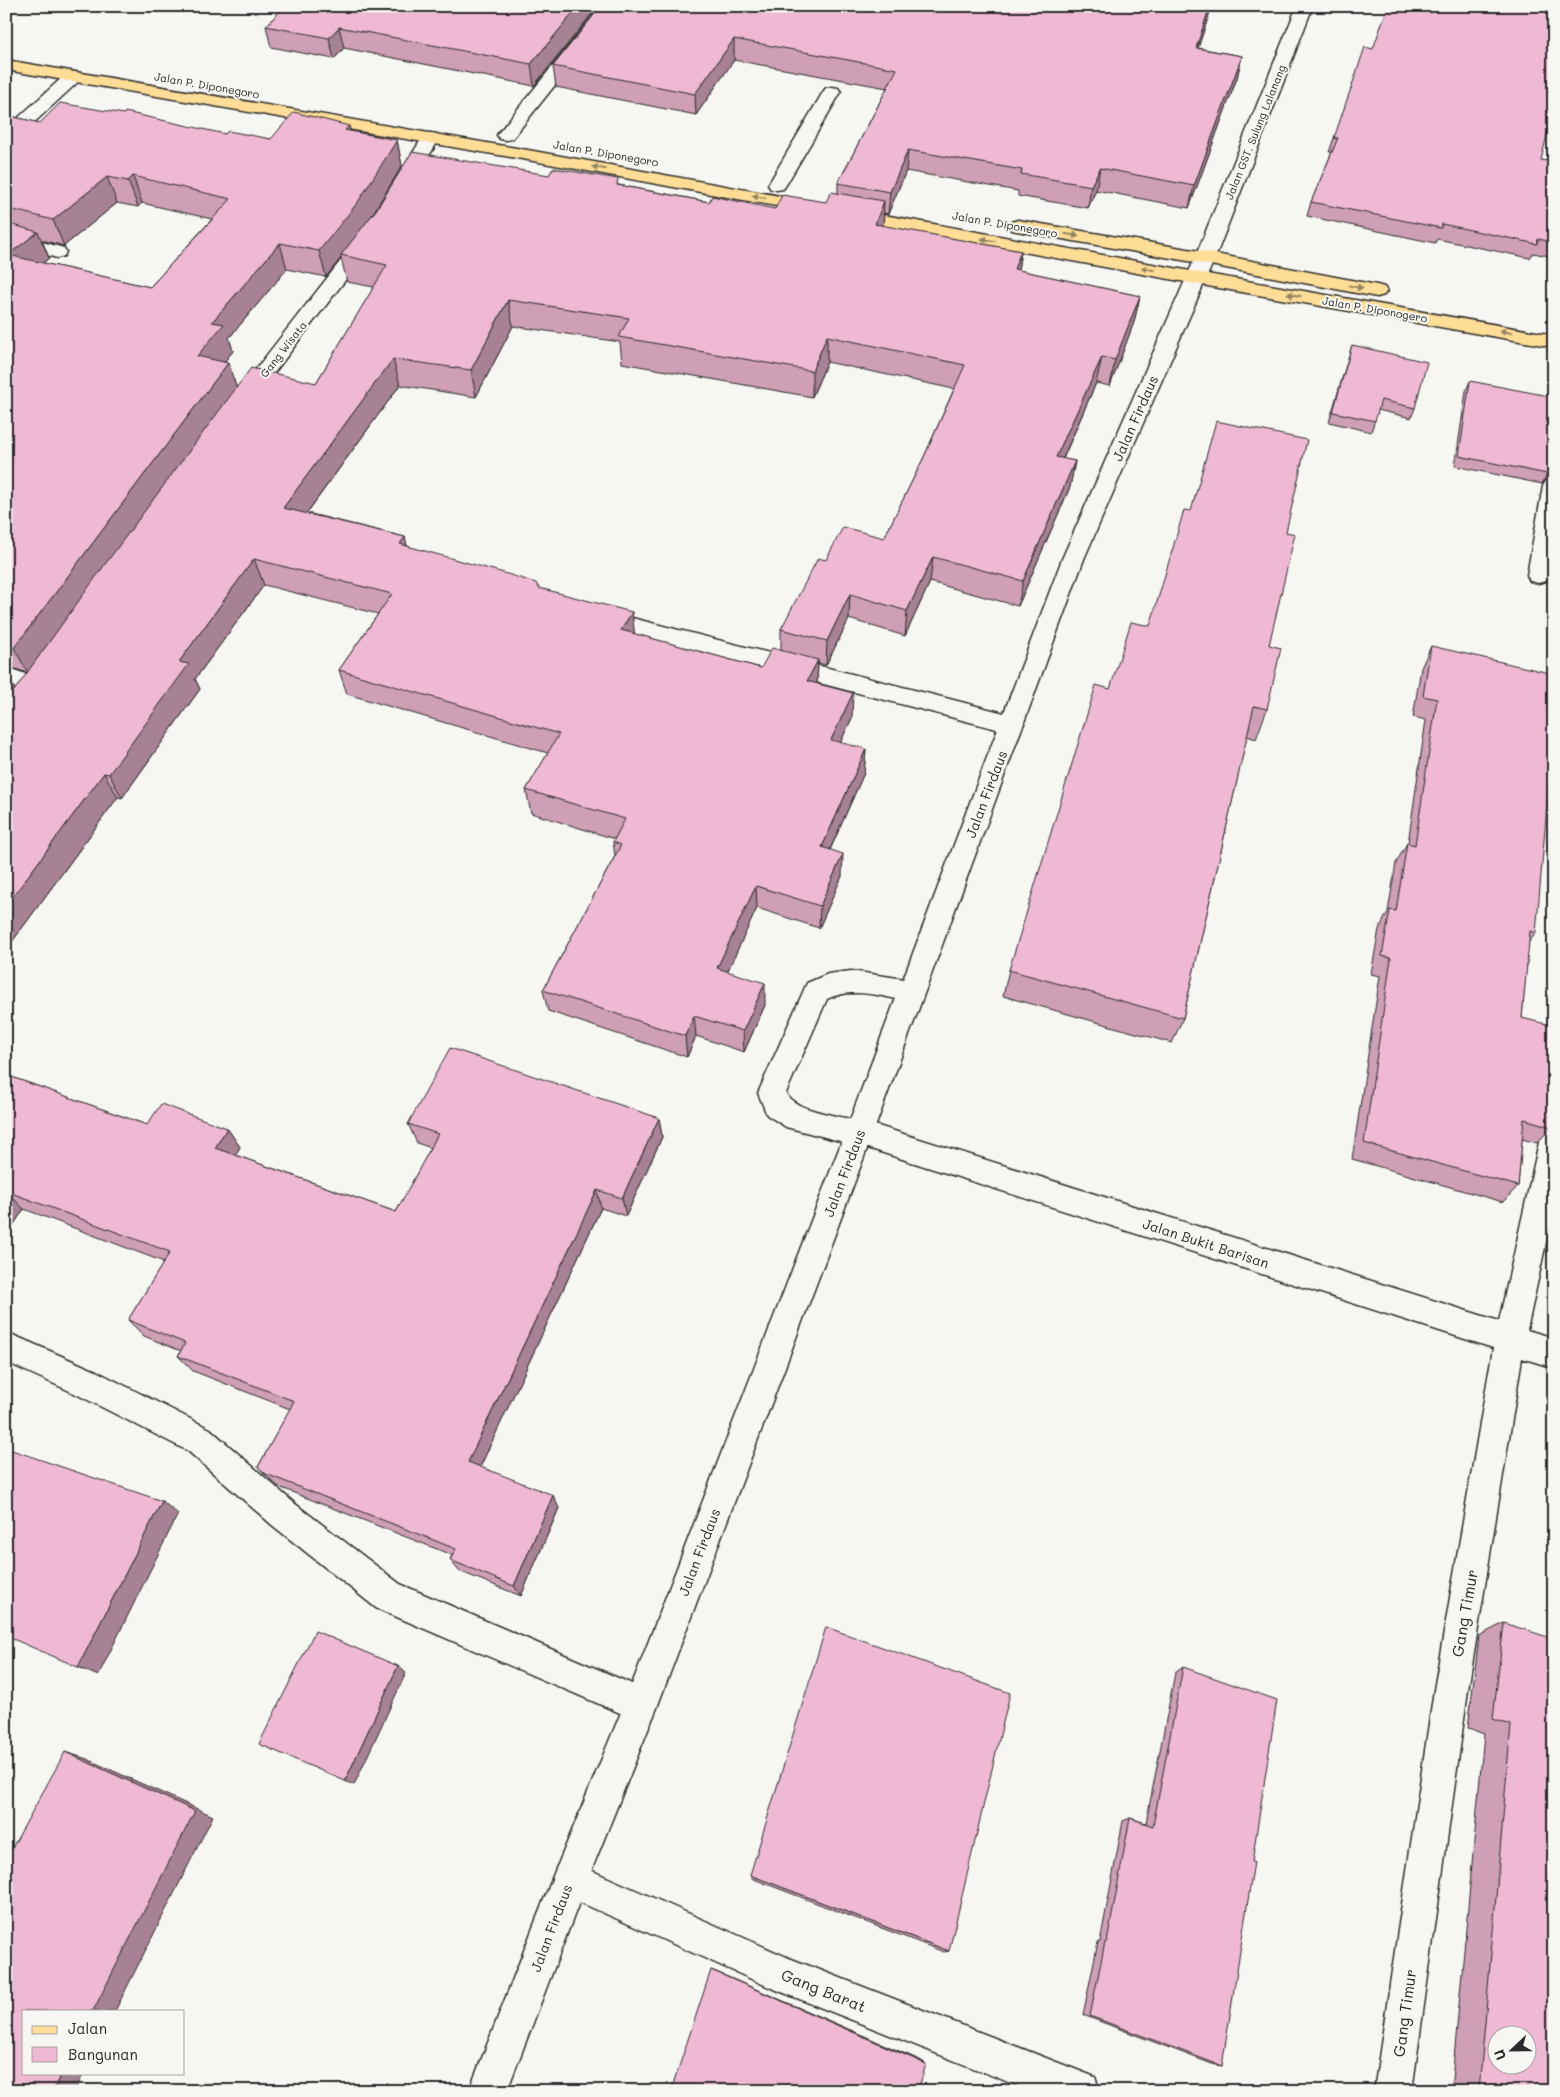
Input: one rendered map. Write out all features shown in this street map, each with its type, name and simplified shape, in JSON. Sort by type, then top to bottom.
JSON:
[{"type":"main road","name":"Jalan P. Diponegoro","points":[[6,52],[506,135],[865,200]]},
{"type":"main road","name":"Jalan P. Diponegoro","points":[[6,66],[1200,268]]},
{"type":"main road","name":"Jalan P. Diponegoro","points":[[1001,223],[1200,268]]},
{"type":"main road","name":"Jalan P. Diponogero","points":[[1200,268],[1390,293]]},
{"type":"main road","name":"Jalan P. Diponogero","points":[[1200,268],[1554,341]]},
{"type":"main road","name":"Jalan P. Diponogero","points":[[1430,300],[1554,324]]},
{"type":"street","points":[[506,135],[610,6]]},
{"type":"street","name":"Jalan GST. Sulung Lalanang","points":[[1200,268],[1305,6]]},
{"type":"street","points":[[6,139],[73,77]]},
{"type":"street","points":[[777,185],[832,92]]},
{"type":"street","points":[[394,198],[431,138]]},
{"type":"street","name":"Gang Wisata","points":[[229,419],[379,223]]},
{"type":"street","points":[[6,238],[57,252]]},
{"type":"street","name":"Jalan Firdaus","points":[[488,2091],[570,1879],[641,1705],[859,1133],[1073,559],[1200,268]]},
{"type":"street","points":[[1538,575],[1554,486]]},
{"type":"street","points":[[580,613],[1012,724]]},
{"type":"street","points":[[6,676],[34,686]]},
{"type":"street","name":"Jalan Bukit Barisan","points":[[912,991],[850,981],[829,984],[817,991],[772,1093],[777,1106],[796,1118],[859,1133],[1554,1353]]},
{"type":"street","name":"Gang Timur","points":[[1393,2091],[1451,1690],[1510,1339],[1554,1138]]},
{"type":"street","points":[[6,1347],[85,1382],[199,1440],[283,1514],[388,1596],[641,1705]]},
{"type":"street","name":"Gang Barat","points":[[570,1879],[782,1974],[1081,2091]]},
{"type":"building","points":[[285,6],[579,6],[531,64],[339,27],[329,38],[266,26]]},
{"type":"building","points":[[601,6],[1210,6],[1196,48],[1242,56],[1194,186],[1100,168],[1091,186],[1021,174],[1022,170],[908,150],[890,192],[838,183],[897,69],[734,39],[695,94],[553,66]]},
{"type":"building","points":[[1388,6],[1554,6],[1554,106],[1541,160],[1554,162],[1554,242],[1538,239],[1537,244],[1442,224],[1441,228],[1311,202],[1338,138],[1334,138],[1365,47],[1373,49]]},
{"type":"building","points":[[60,103],[124,114],[125,112],[225,134],[228,131],[271,139],[294,112],[349,126],[345,130],[397,140],[358,202],[319,251],[280,243],[212,322],[224,324],[197,356],[228,363],[14,648],[6,646],[6,223],[38,232],[8,255],[150,287],[231,199],[133,176],[128,181],[107,177],[53,220],[6,208],[6,115],[40,123]]},
{"type":"building","points":[[412,152],[549,175],[553,168],[618,179],[617,185],[709,202],[712,196],[775,209],[782,195],[826,202],[831,192],[884,201],[875,224],[1021,251],[1014,269],[1140,296],[1115,360],[1102,357],[1056,457],[1075,461],[1023,581],[933,557],[907,611],[850,594],[827,641],[781,629],[818,558],[826,560],[843,527],[884,538],[924,457],[965,365],[827,336],[812,371],[619,337],[629,318],[508,300],[471,370],[393,359],[283,508],[405,537],[400,544],[536,583],[539,588],[632,612],[621,630],[761,668],[772,648],[818,660],[807,681],[853,693],[831,740],[866,749],[822,847],[843,854],[820,906],[756,886],[717,968],[765,983],[743,1031],[694,1016],[685,1036],[543,990],[621,845],[613,842],[625,819],[526,790],[559,734],[339,670],[392,594],[254,559],[179,662],[189,664],[109,774],[104,773],[6,906],[6,702],[103,567],[251,368],[316,383],[387,265],[341,255],[376,210]]},
{"type":"building","points":[[1352,345],[1427,362],[1415,408],[1381,400],[1375,421],[1333,412]]},
{"type":"building","points":[[1470,381],[1554,397],[1554,469],[1551,469],[1547,474],[1459,456]]},
{"type":"building","points":[[1216,421],[1307,440],[1286,532],[1295,534],[1269,645],[1281,648],[1267,709],[1254,706],[1183,1018],[1009,970],[1096,685],[1110,689],[1131,622],[1150,626],[1184,510],[1191,511]]},
{"type":"building","points":[[1431,646],[1554,674],[1554,724],[1536,933],[1530,931],[1522,1018],[1554,1026],[1554,1121],[1552,1127],[1524,1119],[1518,1186],[1364,1143],[1391,958],[1382,956],[1390,910],[1396,911],[1407,843],[1415,845],[1437,699],[1423,696]]},
{"type":"building","points":[[450,1048],[659,1118],[622,1198],[597,1190],[468,1462],[553,1495],[514,1586],[450,1560],[456,1549],[266,1474],[258,1467],[294,1401],[178,1356],[185,1343],[128,1320],[170,1252],[6,1191],[6,1075],[147,1125],[161,1104],[227,1128],[215,1148],[396,1212],[438,1134],[408,1124]]},
{"type":"building","points":[[6,1448],[162,1501],[78,1667],[6,1636]]},
{"type":"building","points":[[1504,1623],[1554,1639],[1554,2091],[1479,2091],[1511,1725],[1493,1719]]},
{"type":"building","points":[[826,1627],[1010,1693],[949,1951],[750,1875]]},
{"type":"building","points":[[315,1631],[398,1666],[345,1781],[259,1744]]},
{"type":"building","points":[[1183,1667],[1277,1700],[1222,2066],[1090,2016],[1105,1942],[1107,1942],[1130,1818],[1153,1826]]},
{"type":"building","points":[[65,1752],[195,1811],[94,2010],[22,2010],[22,2074],[61,2074],[53,2091],[6,2091],[6,1859]]},
{"type":"building","points":[[711,1970],[926,2064],[918,2091],[671,2091]]}]
